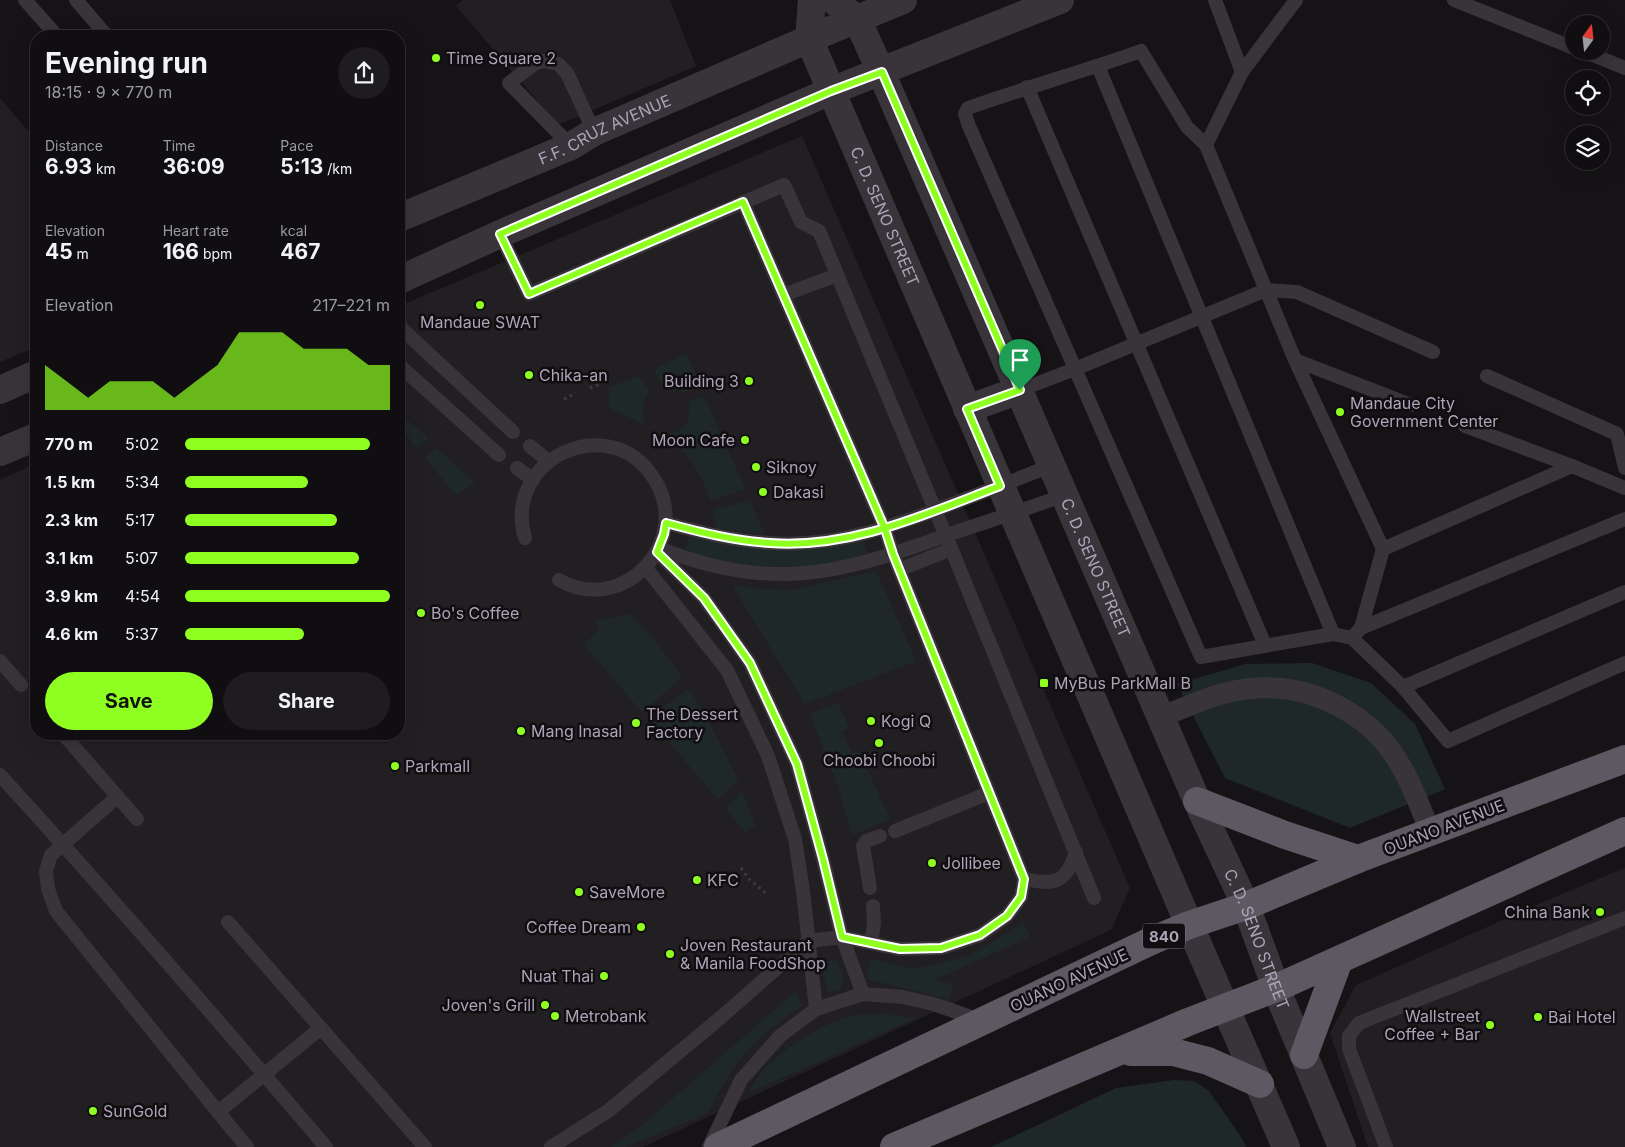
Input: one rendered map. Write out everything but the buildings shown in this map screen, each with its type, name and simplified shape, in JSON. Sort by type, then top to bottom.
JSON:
[{"type":"highway","name":"OUANO AVENUE","points":[[718,1147],[1189,925],[1246,906],[1358,859],[1625,759]]},
{"type":"highway","points":[[1197,801],[1285,835],[1358,859]]},
{"type":"highway","points":[[894,1147],[1225,1007],[1276,988],[1625,832]]},
{"type":"highway","points":[[1304,1055],[1339,960]]},
{"type":"highway","points":[[1119,1052],[1173,1052],[1208,1061],[1260,1084]]},
{"type":"street","name":"C. D. SENO STREET","points":[[812,0],[809,39],[1286,1147]]},
{"type":"street","name":"C. D. SENO STREET","points":[[833,0],[857,19],[882,72],[1197,801],[1246,906],[1276,988],[1342,1147]]},
{"type":"street","name":"F.F. CRUZ AVENUE","points":[[405,215],[571,146],[594,132],[903,0]]},
{"type":"street","points":[[405,277],[500,234],[831,91],[1060,0]]},
{"type":"street","points":[[0,390],[30,377]]},
{"type":"street","points":[[967,409],[1020,390]]},
{"type":"street","points":[[0,452],[30,440]]},
{"type":"street","points":[[1161,717],[1225,693],[1247,689],[1270,688],[1314,695],[1355,716],[1368,726],[1390,749],[1403,769],[1430,832]]},
{"type":"lane","points":[[25,0],[52,30]]},
{"type":"lane","points":[[76,0],[102,30]]},
{"type":"lane","points":[[1215,0],[1242,72]]},
{"type":"lane","points":[[1206,145],[1242,72],[1296,0]]},
{"type":"lane","points":[[1454,0],[1565,44]]},
{"type":"lane","points":[[1356,632],[1383,549],[1295,360],[1206,145],[1187,126],[1141,51],[968,108],[965,114],[1201,657],[1333,634],[1356,632],[1625,520]]},
{"type":"lane","points":[[1605,60],[1625,68]]},
{"type":"lane","points":[[571,146],[509,83],[536,63],[544,61],[558,64],[567,73],[594,132]]},
{"type":"lane","points":[[1098,66],[1333,634]]},
{"type":"lane","points":[[1027,87],[1265,645]]},
{"type":"lane","points":[[500,234],[529,294],[784,186],[801,222],[819,231],[1094,898]]},
{"type":"lane","points":[[551,1147],[608,1111],[719,1019],[808,941],[842,937],[900,949],[941,948],[980,935],[1007,916],[1021,897],[1024,879],[893,554],[885,529],[743,202]]},
{"type":"lane","points":[[783,295],[837,276]]},
{"type":"lane","points":[[1020,390],[1266,290],[1297,292],[1433,352]]},
{"type":"lane","points":[[405,332],[513,432]]},
{"type":"lane","points":[[1295,360],[1411,405]]},
{"type":"lane","points":[[405,370],[499,455]]},
{"type":"lane","points":[[1486,376],[1617,434],[1625,468]]},
{"type":"lane","points":[[1465,426],[1625,488]]},
{"type":"lane","points":[[525,538],[522,530],[522,512],[525,495],[532,479],[548,461],[562,452],[578,447],[595,445],[612,448],[628,454],[641,463],[652,476],[661,490],[665,506],[666,523],[658,550],[646,568],[616,586],[599,589],[581,588],[559,580]]},
{"type":"lane","points":[[530,446],[548,461]]},
{"type":"lane","points":[[666,523],[717,536],[771,544],[824,542],[885,529],[1052,465]]},
{"type":"lane","points":[[1383,549],[1572,466]]},
{"type":"lane","points":[[517,468],[532,479]]},
{"type":"lane","points":[[658,550],[688,560],[720,567],[770,574],[791,574],[830,569],[893,554],[1065,495]]},
{"type":"lane","points":[[658,550],[704,598],[750,663],[797,764],[842,937],[863,994]]},
{"type":"lane","points":[[900,570],[951,550]]},
{"type":"lane","points":[[646,568],[727,670],[768,756],[795,839],[803,891],[816,1009]]},
{"type":"lane","points":[[1403,687],[1625,592]]},
{"type":"lane","points":[[1356,632],[1448,741],[1625,663]]},
{"type":"lane","points":[[0,661],[21,685]]},
{"type":"lane","points":[[68,740],[137,819]]},
{"type":"lane","points":[[0,775],[62,843],[326,1147]]},
{"type":"lane","points":[[895,831],[989,793]]},
{"type":"lane","points":[[117,797],[62,843],[51,855],[46,871],[48,889],[56,911],[247,1147]]},
{"type":"lane","points":[[870,888],[863,846],[866,841],[880,836]]},
{"type":"lane","points":[[1024,879],[1040,882],[1056,881],[1067,874],[1076,852]]},
{"type":"lane","points":[[871,943],[874,923],[873,906]]},
{"type":"lane","points":[[1386,1147],[1349,1049],[1349,1036],[1359,1023],[1625,918]]},
{"type":"lane","points":[[228,922],[425,1147]]},
{"type":"lane","points":[[709,1147],[742,1080],[780,1036],[816,1009],[863,994],[903,997],[932,1004],[983,1021]]},
{"type":"lane","points":[[218,1112],[321,1028]]},
{"type":"path","points":[[590,388],[602,383]]},
{"type":"path","points":[[564,398],[576,393]]},
{"type":"path","points":[[741,868],[768,895]]},
{"type":"shaded area","points":[[463,0],[670,0],[696,66],[558,125],[456,6]]},
{"type":"shaded area","points":[[0,98],[30,133],[30,350],[0,362]]},
{"type":"shaded area","name":"Parkmall","points":[[802,136],[1130,888],[1111,930],[643,1147],[0,1147],[0,480],[30,466],[30,740],[405,740],[405,303]]},
{"type":"shaded area","points":[[686,354],[700,384],[683,393],[673,387],[663,387],[654,369]]},
{"type":"shaded area","points":[[638,376],[650,391],[643,406],[644,424],[609,408],[609,387]]},
{"type":"shaded area","points":[[704,396],[745,489],[711,501],[694,465],[683,450],[668,435],[684,427],[687,423],[689,401]]},
{"type":"shaded area","points":[[405,418],[428,438],[417,448],[405,433]]},
{"type":"shaded area","points":[[436,448],[475,483],[456,495],[425,458]]},
{"type":"shaded area","points":[[750,500],[765,535],[716,528],[713,510]]},
{"type":"shaded area","points":[[690,533],[715,540],[861,538],[868,554],[822,565],[776,567],[753,565],[684,552]]},
{"type":"shaded area","points":[[876,571],[916,661],[805,704],[732,585],[759,589],[792,590]]},
{"type":"shaded area","points":[[629,614],[654,639],[682,677],[642,712],[584,645],[600,628],[595,621]]},
{"type":"shaded area","points":[[1312,663],[1371,683],[1415,724],[1445,789],[1350,828],[1225,778],[1177,684],[1245,664]]},
{"type":"shaded area","points":[[689,689],[710,724],[738,780],[718,799],[648,718]]},
{"type":"shaded area","points":[[838,703],[849,728],[842,732],[852,753],[859,751],[890,819],[852,835],[838,786],[810,714]]},
{"type":"shaded area","points":[[742,791],[755,826],[745,832],[725,808]]},
{"type":"shaded area","name":"Bai Hotel","points":[[1625,868],[1625,1147],[1368,1147],[1330,1033],[1356,985]]},
{"type":"shaded area","points":[[1024,923],[1030,937],[934,980],[953,984],[948,999],[866,979],[871,959],[914,969],[938,964],[970,955]]},
{"type":"shaded area","points":[[836,960],[842,975],[842,985],[840,990],[828,993],[821,963]]},
{"type":"shaded area","points":[[796,991],[802,1006],[774,1026],[749,1048],[727,1077],[708,1113],[625,1147],[611,1147],[640,1127]]},
{"type":"shaded area","points":[[883,1014],[916,1018],[748,1093],[759,1075],[780,1054],[806,1036],[833,1022],[847,1018],[859,1015]]},
{"type":"shaded area","points":[[1174,1080],[1194,1081],[1209,1091],[1246,1147],[991,1147],[1116,1088]]},
{"type":"place","name":"Time Square 2","points":[[436,58]]},
{"type":"place","name":"Mandaue SWAT","points":[[480,305]]},
{"type":"place","name":"Chika-an","points":[[529,375]]},
{"type":"place","name":"Building 3","points":[[749,381]]},
{"type":"place","name":"Mandaue City Government Center","points":[[1340,412]]},
{"type":"place","name":"Moon Cafe","points":[[745,440]]},
{"type":"place","name":"Siknoy","points":[[756,467]]},
{"type":"place","name":"Dakasi","points":[[763,492]]},
{"type":"place","name":"Bo's Coffee","points":[[421,613]]},
{"type":"place","name":"MyBus ParkMall B","points":[[1044,683]]},
{"type":"place","name":"Kogi Q","points":[[871,721]]},
{"type":"place","name":"The Dessert Factory","points":[[636,723]]},
{"type":"place","name":"Mang Inasal","points":[[521,731]]},
{"type":"place","name":"Choobi Choobi","points":[[879,743]]},
{"type":"place","name":"Parkmall","points":[[395,766]]},
{"type":"place","name":"Jollibee","points":[[932,863]]},
{"type":"place","name":"KFC","points":[[697,880]]},
{"type":"place","name":"SaveMore","points":[[579,892]]},
{"type":"place","name":"China Bank","points":[[1600,912]]},
{"type":"place","name":"Coffee Dream","points":[[641,927]]},
{"type":"place","name":"Joven Restaurant & Manila FoodShop","points":[[670,954]]},
{"type":"place","name":"Nuat Thai","points":[[604,976]]},
{"type":"place","name":"Joven's Grill","points":[[545,1005]]},
{"type":"place","name":"Metrobank","points":[[555,1016]]},
{"type":"place","name":"Bai Hotel","points":[[1538,1017]]},
{"type":"place","name":"Wallstreet Coffee + Bar","points":[[1490,1025]]},
{"type":"place","name":"SunGold","points":[[93,1111]]},
{"type":"route","points":[[1020,390],[882,72],[831,91],[500,234],[529,294],[743,202],[885,529],[893,554],[1024,879],[1021,897],[1007,916],[980,935],[941,948],[900,949],[842,937],[797,764],[750,663],[704,598],[657,552],[666,523],[744,541],[785,544],[824,542],[868,533],[885,529],[935,511],[1000,486],[967,409],[1020,390]]}]
